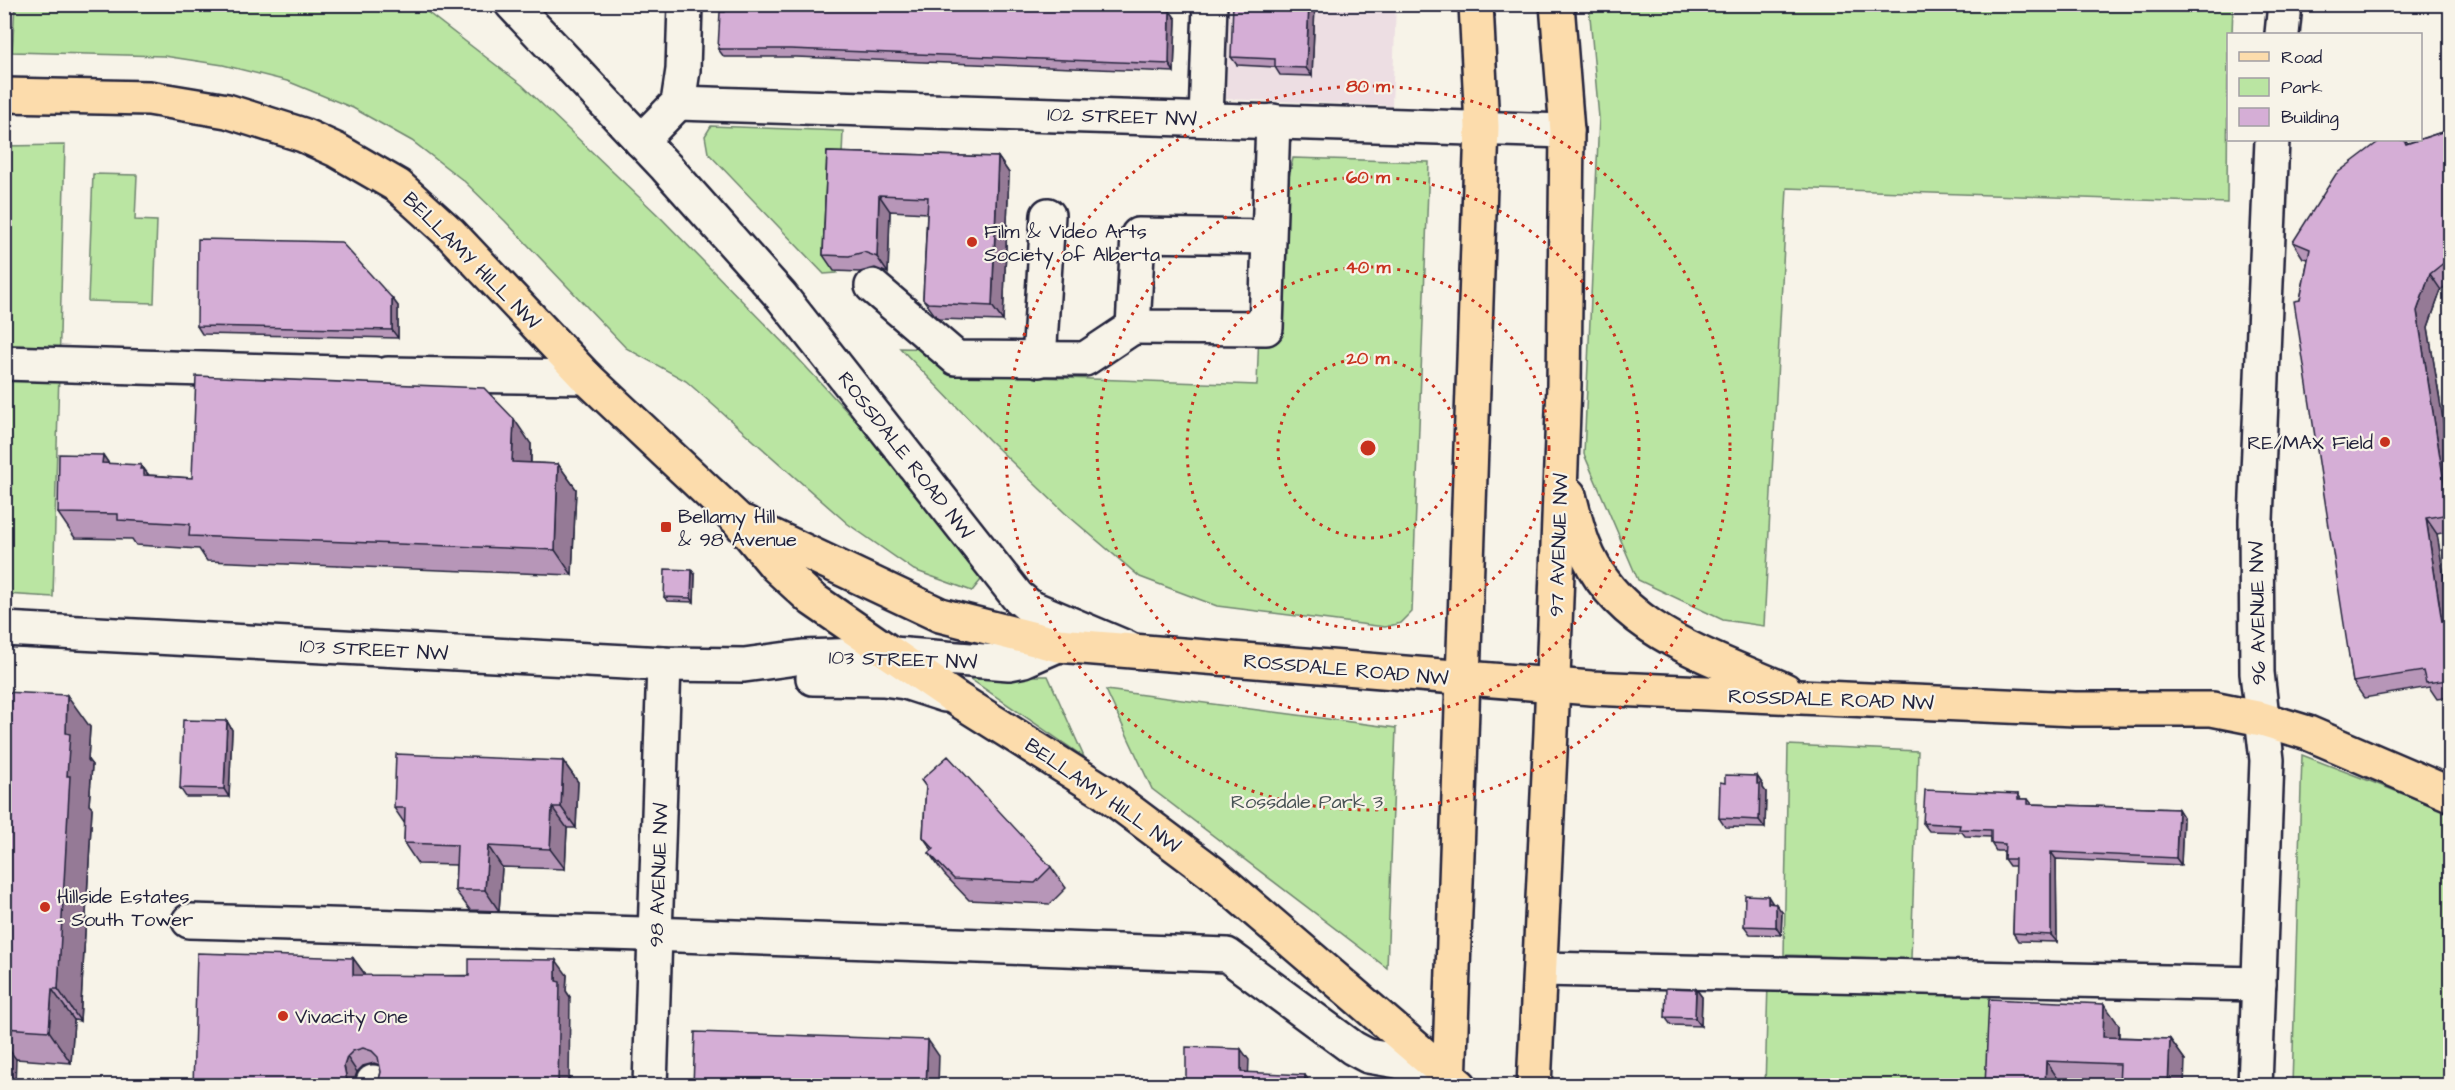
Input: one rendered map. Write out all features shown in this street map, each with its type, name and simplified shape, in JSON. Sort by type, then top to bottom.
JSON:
[{"type":"main road","points":[[1453,1083],[1463,679],[1482,127],[1476,4]]},
{"type":"main road","name":"97 AVENUE NW","points":[[1534,1086],[1541,969],[1561,466],[1567,131],[1557,4]]},
{"type":"main road","name":"BELLAMY HILL NW","points":[[4,95],[149,99],[188,103],[266,121],[336,150],[398,186],[451,234],[586,377],[738,519],[776,566],[812,599],[855,631],[893,654],[957,699],[1104,791],[1169,839],[1220,880],[1453,1083]]},
{"type":"main road","points":[[1561,466],[1583,544],[1594,568],[1624,607],[1664,635],[1800,697]]},
{"type":"main road","name":"BELLAMY HILL NW","points":[[738,519],[940,615],[1058,645],[1131,650]]},
{"type":"main road","name":"ROSSDALE ROAD NW","points":[[1131,650],[1591,688],[2075,709],[2212,709],[2262,719],[2308,733],[2451,794]]},
{"type":"street","name":"ROSSDALE ROAD NW","points":[[512,4],[744,254],[819,342],[1017,596],[1030,607],[1131,650]]},
{"type":"street","points":[[641,141],[678,103],[683,70],[685,4]]},
{"type":"street","points":[[1206,119],[1210,4]]},
{"type":"street","points":[[2282,33],[2285,4]]},
{"type":"street","name":"102 STREET NW","points":[[678,103],[1567,131]]},
{"type":"street","points":[[872,286],[956,358],[1085,359],[1133,327],[1266,328],[1273,121]]},
{"type":"street","name":"96 AVENUE NW","points":[[2255,1086],[2267,760],[2254,608],[2272,141]]},
{"type":"street","points":[[1039,360],[1048,215]]},
{"type":"street","points":[[1133,327],[1138,235],[1269,237]]},
{"type":"street","points":[[4,363],[381,374],[586,377]]},
{"type":"street","name":"103 STREET NW","points":[[4,629],[664,664],[744,665],[803,657],[893,654],[1009,663],[1024,660],[1058,645]]},
{"type":"street","name":"98 AVENUE NW","points":[[650,1086],[657,934],[664,664]]},
{"type":"street","name":"103 STREET NW","points":[[744,665],[802,678],[883,679],[905,682],[957,699]]},
{"type":"street","points":[[189,921],[657,934],[1227,955],[1353,1048],[1368,1056],[1397,1061],[1453,1083]]},
{"type":"street","points":[[1541,969],[2259,984]]},
{"type":"shaded area","points":[[1229,5],[1396,5],[1392,106],[1226,99]]},
{"type":"green space","points":[[15,5],[418,5],[522,85],[661,218],[795,355],[981,557],[985,575],[972,591],[914,570],[848,524],[686,381],[626,348],[464,181],[412,141],[353,108],[287,81],[223,65],[164,56],[12,52]]},
{"type":"green space","points":[[1589,5],[2233,5],[2232,33],[2227,33],[2227,203],[1787,188],[1764,626],[1723,620],[1638,580],[1584,454],[1599,118]]},
{"type":"green space","points":[[711,126],[843,131],[837,273],[824,274],[708,153],[705,136]]},
{"type":"green space","points":[[65,145],[53,597],[5,594],[4,146]]},
{"type":"green space","points":[[1293,158],[1429,162],[1412,612],[1401,623],[1385,627],[1217,606],[1140,577],[1065,513],[989,440],[900,348],[1009,350],[1009,376],[1257,385],[1260,304],[1284,304],[1288,182]]},
{"type":"green space","points":[[93,174],[137,175],[135,220],[157,221],[154,303],[88,301]]},
{"type":"green space","points":[[966,676],[1048,676],[1084,757]]},
{"type":"green space","name":"Rossdale Park 3","points":[[1106,690],[1396,728],[1387,968],[1152,789]]},
{"type":"green space","points":[[1788,745],[1918,751],[1911,959],[1784,955]]},
{"type":"green space","points":[[2302,755],[2450,812],[2450,1085],[2292,1085]]},
{"type":"green space","points":[[1768,983],[1990,990],[1986,1085],[1765,1086]]},
{"type":"building","points":[[726,4],[1157,4],[1156,10],[1170,11],[1169,64],[790,49],[718,49],[720,12],[725,12]]},
{"type":"building","points":[[1233,4],[1309,4],[1306,68],[1275,67],[1275,59],[1231,57]]},
{"type":"building","name":"RE/MAX Field","points":[[2451,129],[2451,257],[2430,274],[2417,311],[2449,514],[2426,518],[2442,622],[2451,621],[2451,699],[2448,680],[2426,683],[2423,671],[2353,682],[2294,301],[2300,300],[2310,249],[2293,242],[2336,174],[2380,141],[2404,141],[2406,144],[2422,141],[2422,139]]},
{"type":"building","name":"Film & Video Arts Society of Alberta","points":[[827,152],[998,157],[992,306],[928,303],[923,299],[928,197],[879,195],[877,257],[864,252],[849,256],[823,255]]},
{"type":"building","points":[[198,239],[341,242],[392,298],[392,330],[197,326]]},
{"type":"building","points":[[196,376],[484,388],[514,419],[512,462],[558,464],[555,550],[189,536],[190,524],[118,520],[118,514],[58,513],[59,454],[103,455],[102,463],[141,465],[140,469],[144,469],[144,475],[192,478]]},
{"type":"building","points":[[665,569],[692,570],[691,598],[664,597]]},
{"type":"building","name":"Hillside Estates - South Tower","points":[[4,692],[67,695],[66,733],[70,734],[67,776],[70,776],[58,989],[52,989],[49,1031],[4,1028]]},
{"type":"building","points":[[183,720],[227,721],[224,789],[180,788]]},
{"type":"building","points":[[396,754],[563,761],[561,807],[552,807],[550,849],[488,846],[485,890],[455,890],[457,845],[404,843],[405,808],[394,808]]},
{"type":"building","points":[[948,756],[1051,867],[1035,883],[954,879],[929,853],[934,849],[923,837],[926,785],[921,780]]},
{"type":"building","points":[[1725,775],[1757,776],[1757,784],[1760,784],[1759,820],[1719,818],[1720,782],[1725,783]]},
{"type":"building","points":[[1925,790],[2018,794],[2018,799],[2028,799],[2028,804],[2178,809],[2176,858],[2051,852],[2051,935],[2013,933],[2015,859],[2004,859],[2005,844],[1991,843],[1991,830],[1959,829],[1960,825],[1923,823]]},
{"type":"building","points":[[1745,895],[1768,896],[1768,903],[1776,904],[1776,927],[1744,926]]},
{"type":"building","points":[[197,953],[353,958],[353,975],[469,976],[469,959],[556,960],[556,981],[560,982],[558,1086],[374,1086],[381,1072],[378,1057],[372,1051],[363,1048],[353,1051],[347,1057],[344,1066],[347,1081],[352,1086],[193,1086]]},
{"type":"building","points":[[1666,988],[1696,989],[1695,1018],[1665,1017]]},
{"type":"building","points":[[1989,999],[2104,1004],[2103,1037],[2170,1039],[2168,1086],[2119,1086],[2120,1064],[2046,1061],[2045,1086],[1985,1086]]},
{"type":"building","points":[[695,1032],[928,1040],[926,1086],[693,1086]]},
{"type":"building","points":[[1186,1047],[1241,1049],[1241,1072],[1305,1075],[1304,1086],[1186,1086]]},
{"type":"place","name":"Film & Video Arts Society of Alberta","points":[[972,242]]},
{"type":"place","name":"RE/MAX Field","points":[[2385,442]]},
{"type":"place","name":"Bellamy Hill & 98 Avenue","points":[[666,527]]},
{"type":"place","name":"Hillside Estates - South Tower","points":[[45,907]]},
{"type":"place","name":"Vivacity One","points":[[283,1016]]}]
